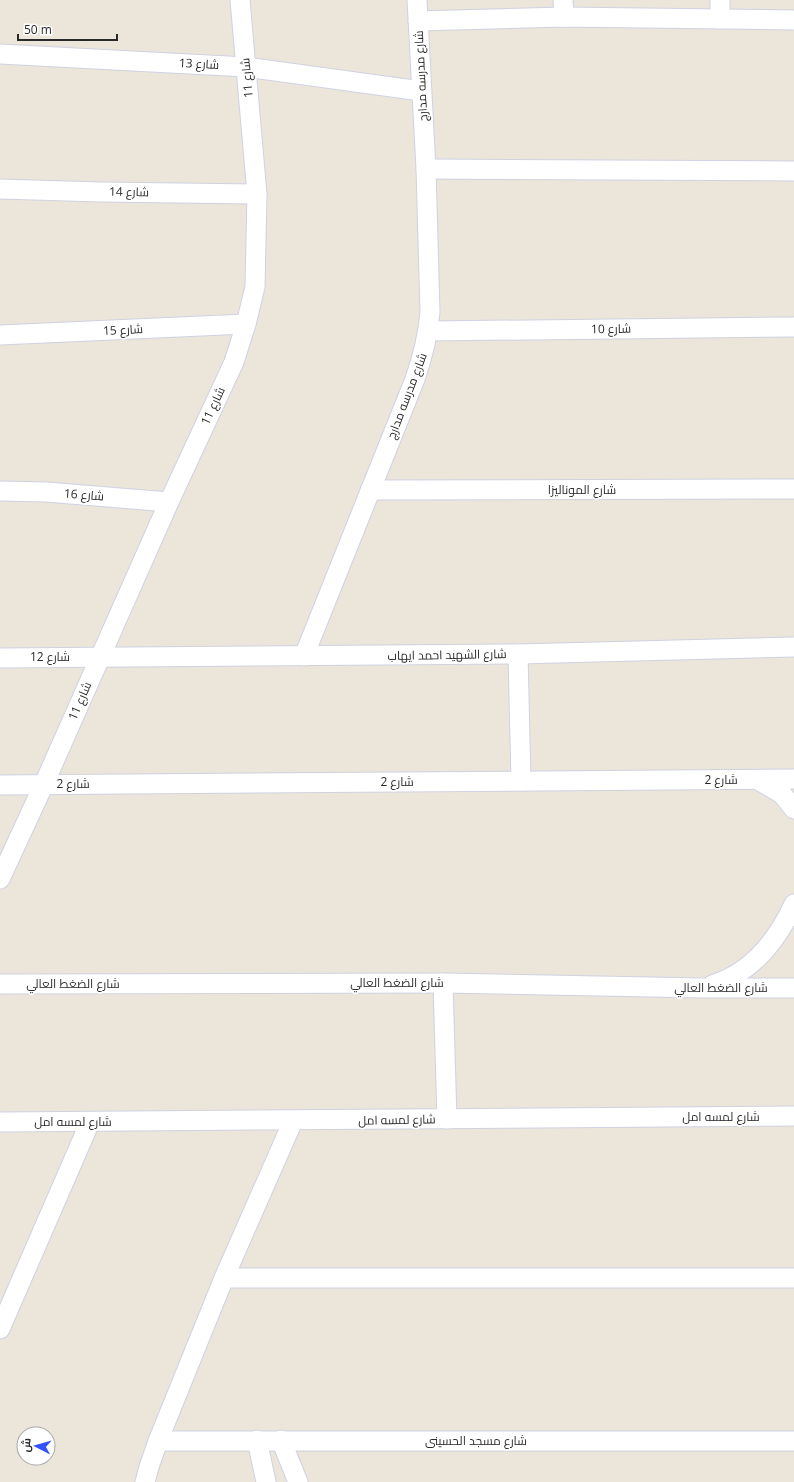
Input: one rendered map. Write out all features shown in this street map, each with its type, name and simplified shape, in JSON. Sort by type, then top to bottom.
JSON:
[{"type":"street","name":"شارع 11","points":[[0,879],[44,784],[169,502],[234,362],[246,324],[255,287],[257,194],[240,0]]},
{"type":"street","name":"شارع مدرسه مدارج","points":[[304,656],[424,355],[430,312],[426,169],[416,0]]},
{"type":"street","points":[[720,0],[720,19]]},
{"type":"street","points":[[418,21],[564,8],[720,19],[794,20]]},
{"type":"street","name":"شارع 13","points":[[0,54],[246,67],[421,91]]},
{"type":"street","points":[[426,169],[794,171]]},
{"type":"street","name":"شارع 14","points":[[0,189],[257,194]]},
{"type":"street","name":"شارع 15","points":[[0,335],[246,324]]},
{"type":"street","name":"شارع 10","points":[[428,331],[794,327]]},
{"type":"street","name":"شارع الموناليزا","points":[[370,490],[794,490]]},
{"type":"street","name":"شارع 16","points":[[0,491],[46,492],[169,502]]},
{"type":"street","name":"شارع الشهيد احمد ايهاب","points":[[99,657],[518,654],[794,647]]},
{"type":"street","points":[[518,654],[521,781]]},
{"type":"street","name":"شارع 12","points":[[0,658],[99,657]]},
{"type":"street","name":"شارع 2","points":[[0,785],[794,779]]},
{"type":"street","points":[[757,780],[782,794],[794,809]]},
{"type":"street","points":[[702,988],[723,982],[742,971],[759,957],[774,940],[786,922],[794,904]]},
{"type":"street","points":[[443,983],[447,1119]]},
{"type":"street","name":"شارع الضغط العالي","points":[[0,984],[443,983],[702,988],[794,988]]},
{"type":"street","name":"شارع لمسه امل","points":[[0,1122],[292,1121],[794,1116]]},
{"type":"street","points":[[145,1482],[158,1441],[224,1278],[292,1121]]},
{"type":"street","points":[[0,1329],[90,1122]]},
{"type":"street","points":[[224,1278],[794,1278]]},
{"type":"street","points":[[257,1440],[266,1482]]},
{"type":"street","points":[[281,1440],[298,1482]]},
{"type":"street","name":"شارع مسجد الحسينى","points":[[158,1441],[794,1441]]}]
